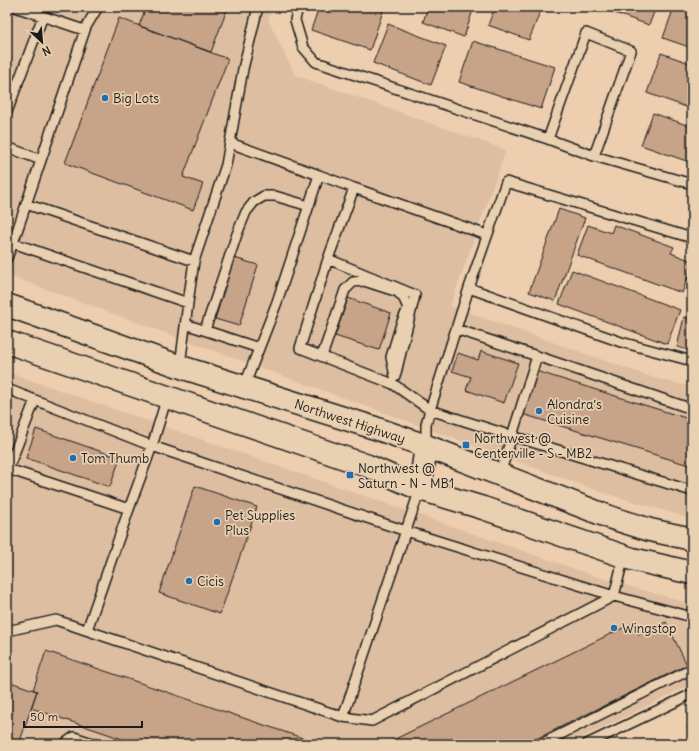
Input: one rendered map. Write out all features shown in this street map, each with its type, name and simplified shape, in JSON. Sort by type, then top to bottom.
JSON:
[{"type":"main road","name":"Northwest Highway","points":[[7,306],[180,367],[375,428],[500,474],[612,518],[650,530],[692,539]]},
{"type":"main road","points":[[7,342],[368,466],[420,489],[483,508],[632,559],[692,573]]},
{"type":"main road","points":[[168,397],[180,367]]},
{"type":"main road","points":[[420,489],[426,446]]},
{"type":"lane","points":[[15,7],[84,30]]},
{"type":"lane","points":[[7,258],[84,30],[98,7]]},
{"type":"lane","points":[[180,367],[194,261],[226,165],[243,69],[258,7]]},
{"type":"lane","points":[[298,7],[295,20],[303,47],[316,62],[548,139],[594,156],[692,184]]},
{"type":"lane","points":[[7,112],[43,16]]},
{"type":"lane","points":[[548,139],[586,33],[631,51],[594,156]]},
{"type":"lane","points":[[230,143],[487,235]]},
{"type":"lane","points":[[7,147],[41,160]]},
{"type":"lane","points":[[244,387],[277,302],[319,175]]},
{"type":"lane","points":[[426,446],[426,424],[430,410],[469,288],[506,182],[692,238]]},
{"type":"lane","points":[[354,188],[328,259],[300,348],[394,380],[430,410],[692,491]]},
{"type":"lane","points":[[205,330],[237,234],[246,212],[254,202],[264,196],[275,196],[309,206]]},
{"type":"lane","points":[[26,204],[194,261]]},
{"type":"lane","points":[[13,243],[188,303]]},
{"type":"lane","points":[[328,259],[415,295],[394,380]]},
{"type":"lane","points":[[322,356],[345,290],[353,282],[364,281],[398,292],[404,299],[408,308],[401,324],[391,357],[394,380]]},
{"type":"lane","points":[[469,288],[621,342],[692,361]]},
{"type":"lane","points":[[185,324],[259,348]]},
{"type":"lane","points":[[456,329],[692,409]]},
{"type":"lane","points":[[500,474],[537,356]]},
{"type":"lane","points":[[7,389],[152,446],[406,531],[614,596],[692,617]]},
{"type":"lane","points":[[87,630],[168,397]]},
{"type":"lane","points":[[35,400],[8,469],[129,509]]},
{"type":"lane","points":[[343,717],[420,489]]},
{"type":"lane","points":[[7,631],[56,620],[343,717],[372,721],[614,596],[624,556]]},
{"type":"lane","points":[[541,744],[692,669]]},
{"type":"lane","points":[[587,744],[692,694]]},
{"type":"lane","points":[[64,744],[74,737],[95,744]]},
{"type":"shaded area","points":[[7,7],[273,7],[268,20],[295,75],[506,150],[450,306],[654,378],[692,387],[692,519],[601,492],[7,275]]},
{"type":"shaded area","points":[[7,372],[604,579],[692,604],[692,684],[569,744],[7,744]]},
{"type":"building","points":[[146,7],[228,7],[211,52],[139,26]]},
{"type":"building","points":[[319,7],[372,7],[383,11],[370,50],[311,30]]},
{"type":"building","points":[[428,7],[474,7],[464,37],[423,22]]},
{"type":"building","points":[[495,7],[542,7],[529,40],[488,25]]},
{"type":"building","points":[[597,7],[656,7],[649,25]]},
{"type":"building","points":[[674,7],[692,7],[692,48],[663,38]]},
{"type":"building","points":[[119,18],[228,59],[183,177],[203,184],[193,210],[65,163]]},
{"type":"building","points":[[388,24],[446,46],[431,85],[373,63]]},
{"type":"building","points":[[473,41],[555,67],[541,109],[459,82]]},
{"type":"building","points":[[661,53],[692,64],[692,109],[647,93]]},
{"type":"building","points":[[653,113],[692,127],[692,163],[641,145]]},
{"type":"building","points":[[559,209],[585,218],[555,301],[529,292]]},
{"type":"building","points":[[588,225],[611,233],[614,225],[674,247],[671,253],[692,261],[682,293],[577,255]]},
{"type":"building","points":[[234,258],[258,265],[239,326],[215,319]]},
{"type":"building","points":[[572,270],[680,310],[667,344],[559,304]]},
{"type":"building","points":[[348,298],[391,313],[379,350],[335,336]]},
{"type":"building","points":[[684,317],[692,319],[692,351],[677,347]]},
{"type":"building","points":[[481,351],[518,363],[504,403],[466,390],[471,377],[452,371],[458,353],[478,360]]},
{"type":"building","points":[[536,371],[692,420],[692,466],[522,414]]},
{"type":"building","name":"Tom Thumb","points":[[36,429],[120,458],[110,487],[26,458]]},
{"type":"building","points":[[195,486],[257,507],[220,614],[159,593]]},
{"type":"building","points":[[666,622],[687,665],[526,744],[385,744],[633,623],[639,635]]},
{"type":"building","points":[[46,651],[320,744],[137,744],[31,708],[37,691],[33,690]]},
{"type":"building","points":[[7,681],[37,691],[19,744],[7,744]]},
{"type":"building","points":[[692,723],[692,736],[687,726]]},
{"type":"place","name":"Big Lots","points":[[105,98]]},
{"type":"place","name":"Alondra’s Cuisine","points":[[539,411]]},
{"type":"place","name":"Northwest @ Centerville - S - MB2","points":[[466,445]]},
{"type":"place","name":"Tom Thumb","points":[[73,458]]},
{"type":"place","name":"Northwest @ Saturn - N - MB1","points":[[350,475]]},
{"type":"place","name":"Pet Supplies Plus","points":[[217,522]]},
{"type":"place","name":"Cicis","points":[[189,581]]},
{"type":"place","name":"Wingstop","points":[[614,628]]}]
